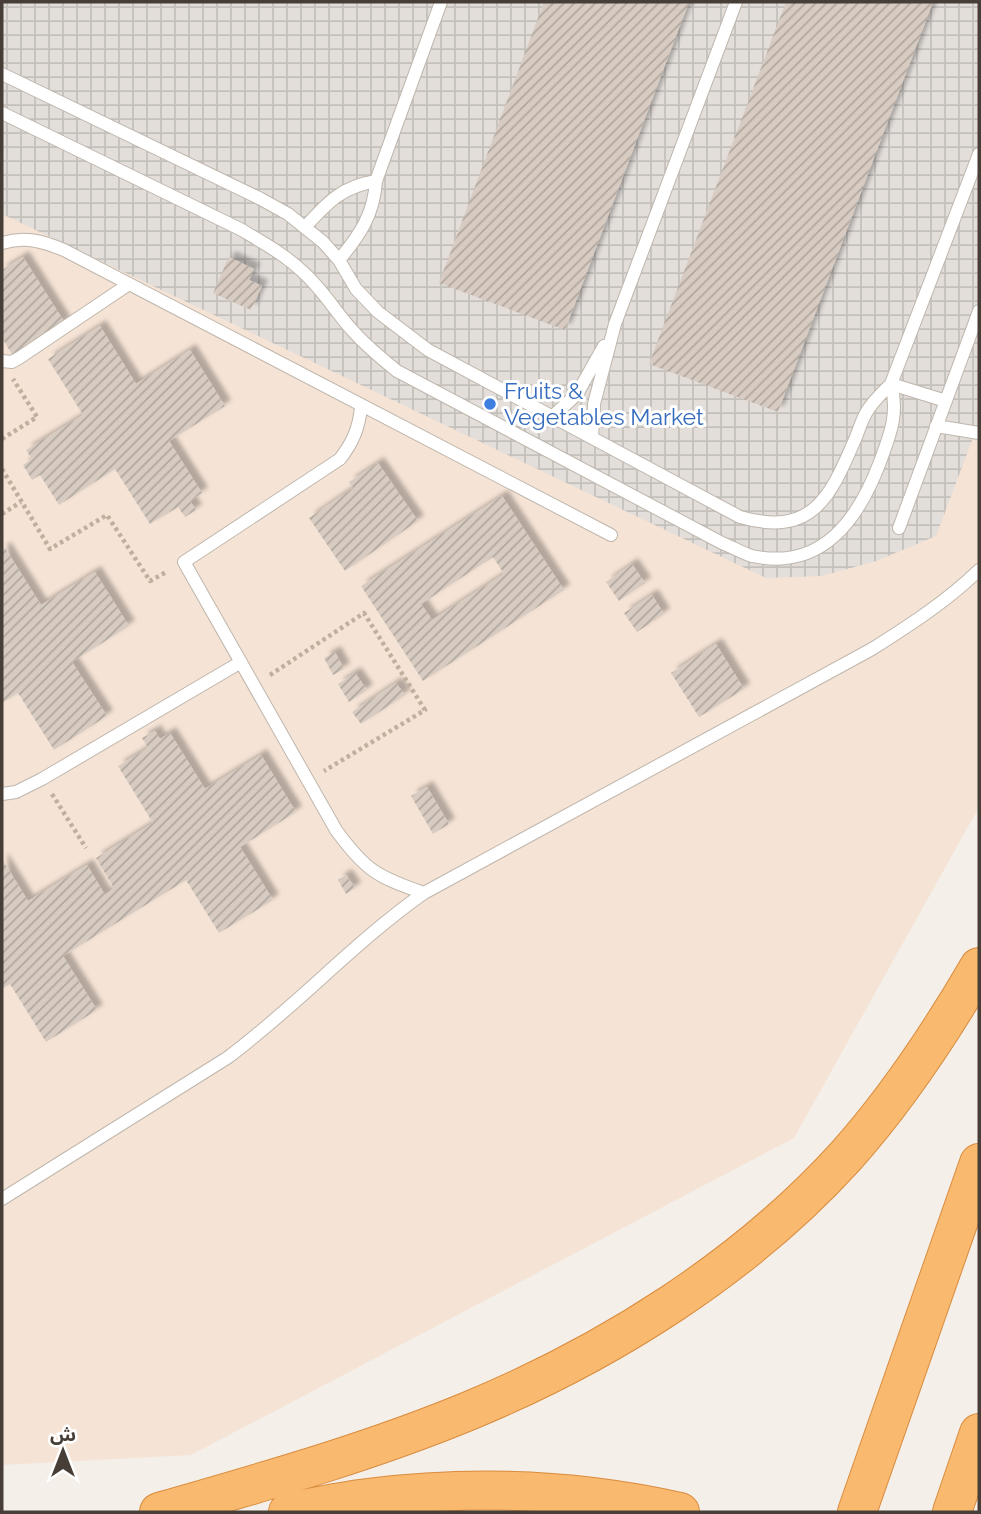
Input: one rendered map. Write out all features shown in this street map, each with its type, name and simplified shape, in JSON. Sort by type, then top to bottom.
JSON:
[{"type":"highway","points":[[159,1512],[390,1441],[471,1410],[549,1375],[624,1334],[695,1289],[799,1202],[844,1157],[922,1059],[979,967]]},
{"type":"highway","points":[[857,1512],[979,1163]]},
{"type":"highway","points":[[952,1512],[979,1433]]},
{"type":"highway","points":[[288,1512],[367,1498],[458,1491],[549,1492],[639,1503],[680,1512]]},
{"type":"lane","points":[[338,260],[367,221],[375,197],[376,180],[441,2]]},
{"type":"lane","points":[[592,438],[594,404],[615,324],[736,2]]},
{"type":"lane","points":[[2,74],[288,214],[323,242],[356,289],[402,332],[428,350],[740,517],[761,523],[783,522],[804,516],[821,503],[835,486],[864,415],[891,384],[979,154]]},
{"type":"lane","points":[[2,113],[240,229],[273,248],[303,271],[329,298],[351,329],[372,352],[397,371],[722,543],[751,555],[782,559],[812,551],[838,535],[858,510],[872,483],[889,437],[895,412],[891,384]]},
{"type":"lane","points":[[305,227],[339,192],[376,180]]},
{"type":"lane","points":[[2,243],[16,238],[41,240],[611,535]]},
{"type":"lane","points":[[2,362],[12,362],[19,358],[129,284]]},
{"type":"lane","points":[[899,528],[979,312]]},
{"type":"lane","points":[[552,417],[577,394],[587,380],[615,324]]},
{"type":"lane","points":[[891,384],[946,401]]},
{"type":"lane","points":[[361,407],[359,426],[352,444],[340,460],[184,562],[336,830],[358,860],[388,881],[424,893]]},
{"type":"lane","points":[[936,426],[979,433]]},
{"type":"lane","points":[[2,1199],[227,1058],[393,914],[424,893],[872,649],[963,586],[979,570]]},
{"type":"lane","points":[[2,794],[16,792],[42,779],[241,662]]},
{"type":"path","points":[[2,362],[37,417],[2,439]]},
{"type":"path","points":[[2,469],[50,549],[107,515],[150,581],[184,562]]},
{"type":"path","points":[[2,514],[22,502]]},
{"type":"path","points":[[254,686],[364,613],[425,710],[308,780]]},
{"type":"path","points":[[42,779],[86,848]]},
{"type":"shaded area","name":"Fruits & Vegetables Market","points":[[2,2],[979,2],[979,807],[794,1138],[191,1455],[2,1465]]},
{"type":"shaded area","points":[[2,2],[979,2],[979,422],[936,536],[876,561],[822,576],[766,578],[2,214]]},
{"type":"building","points":[[544,2],[689,2],[565,330],[439,283]]},
{"type":"building","points":[[786,2],[933,2],[778,412],[649,364]]},
{"type":"building","points":[[23,257],[65,323],[13,356],[2,338],[2,270]]},
{"type":"building","points":[[229,257],[254,269],[249,280],[262,286],[251,310],[213,293]]},
{"type":"building","points":[[100,326],[136,384],[190,350],[225,406],[169,441],[202,493],[190,501],[196,510],[185,517],[178,507],[150,524],[115,469],[59,505],[40,475],[32,480],[23,465],[32,459],[26,450],[83,415],[48,359]]},
{"type":"building","points":[[378,463],[418,521],[345,571],[309,518],[353,488],[349,482]]},
{"type":"building","points":[[502,496],[564,590],[423,681],[361,586]],"holes":[[[493,557],[504,574],[432,620],[421,604]]]},
{"type":"building","points":[[5,548],[41,605],[95,572],[129,626],[72,662],[107,716],[54,750],[18,693],[2,703],[2,550]]},
{"type":"building","points":[[632,564],[645,583],[619,601],[606,582]]},
{"type":"building","points":[[652,595],[664,614],[637,632],[624,613]]},
{"type":"building","points":[[716,644],[744,689],[699,717],[671,673]]},
{"type":"building","points":[[335,652],[344,669],[333,675],[324,658]]},
{"type":"building","points":[[355,673],[367,690],[349,702],[338,684]]},
{"type":"building","points":[[396,683],[405,695],[361,724],[352,712]]},
{"type":"building","points":[[155,731],[160,739],[170,733],[205,789],[261,755],[296,812],[240,847],[273,900],[219,933],[186,880],[63,956],[97,1010],[46,1042],[10,984],[2,989],[2,859],[28,901],[87,865],[105,895],[114,888],[96,858],[153,823],[118,766],[148,748],[142,738]]},
{"type":"building","points":[[427,787],[449,824],[433,834],[411,796]]},
{"type":"building","points":[[346,875],[355,888],[346,894],[338,880]]},
{"type":"place","name":"Fruits & Vegetables Market","points":[[490,404]]}]
